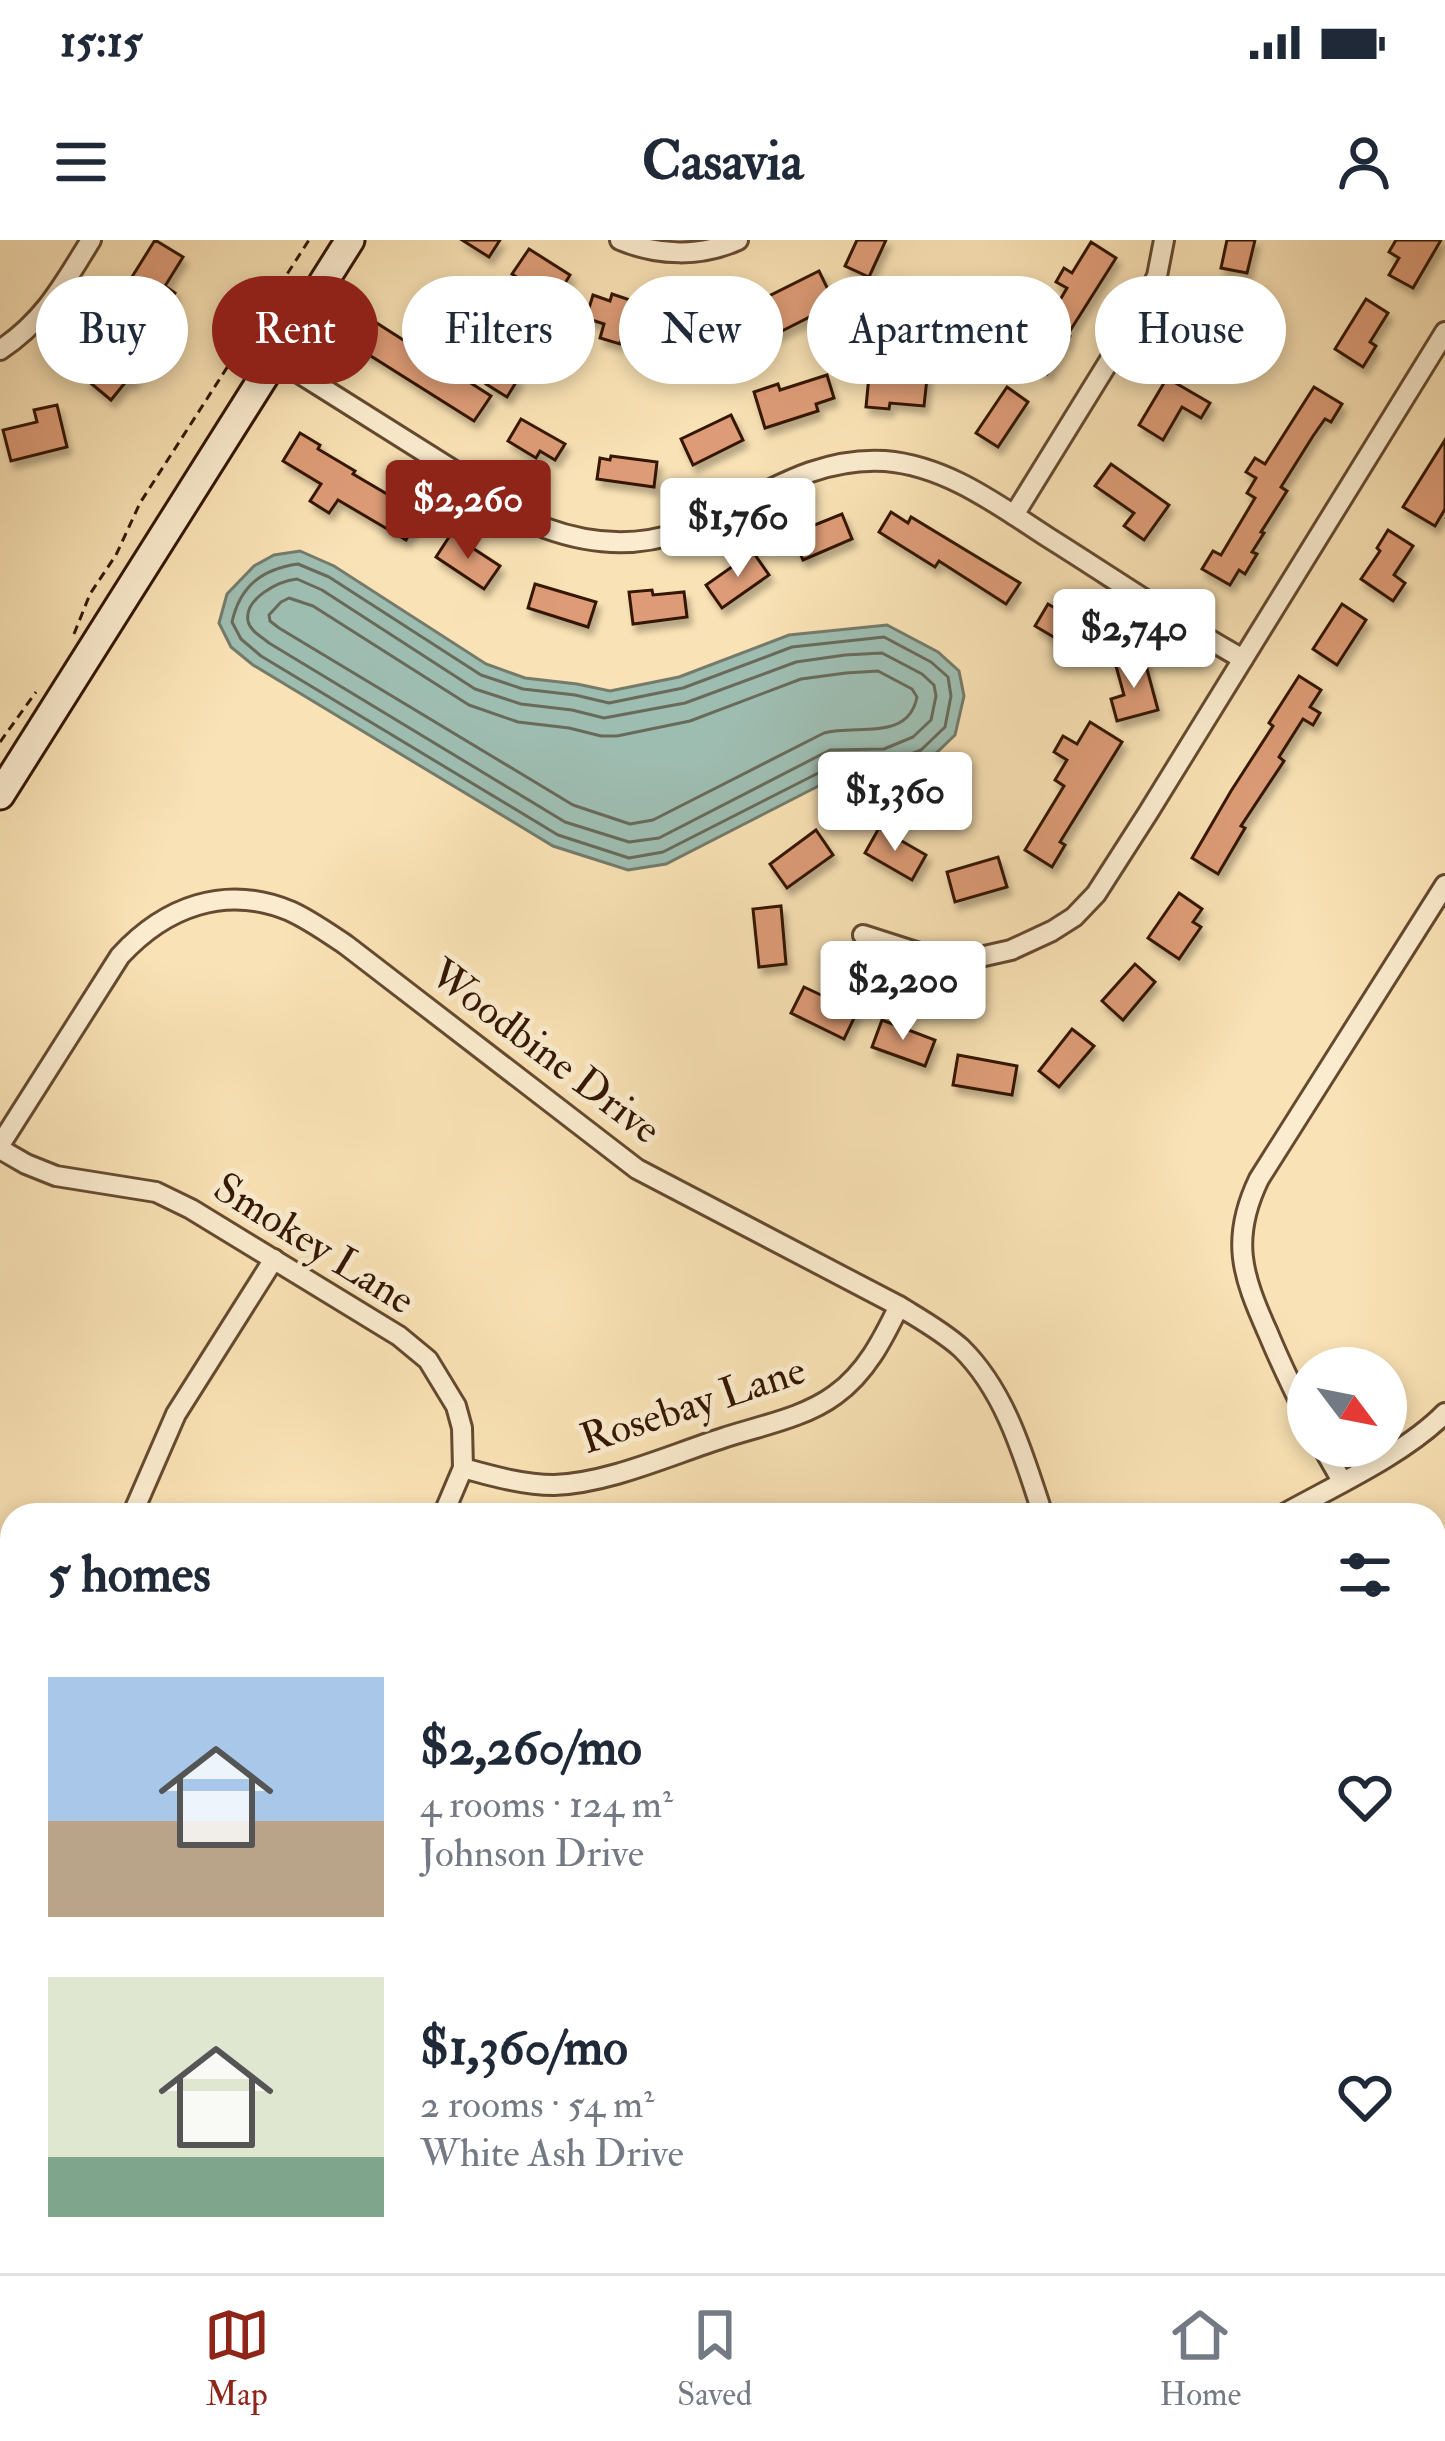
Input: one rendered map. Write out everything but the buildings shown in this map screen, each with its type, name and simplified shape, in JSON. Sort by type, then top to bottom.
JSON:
[{"type":"street","points":[[0,350],[27,332],[91,240]]},
{"type":"street","points":[[327,276],[350,240]]},
{"type":"street","points":[[620,240],[645,250],[692,253],[738,240]]},
{"type":"street","points":[[1014,515],[1140,311],[1157,276],[1165,240]]},
{"type":"street","points":[[863,935],[938,959],[980,957],[1011,950],[1074,916],[1109,875],[1445,332]]},
{"type":"street","points":[[0,794],[259,384]]},
{"type":"street","points":[[316,384],[545,529],[575,539],[610,543],[677,533],[803,473],[844,462],[884,461],[939,473],[1243,659]]},
{"type":"street","points":[[1287,1377],[1244,1272],[1242,1227],[1248,1201],[1445,885]]},
{"type":"street","name":"Woodbine Drive","points":[[0,1147],[120,956],[139,936],[161,920],[202,903],[224,900],[273,905],[346,945],[637,1168],[899,1306],[952,1341],[985,1377],[1013,1428],[1039,1503]]},
{"type":"street","name":"Smokey Lane","points":[[0,1147],[56,1176],[156,1192],[399,1336],[428,1360],[456,1406],[463,1468],[448,1503]]},
{"type":"street","points":[[137,1503],[176,1414],[274,1259]]},
{"type":"street","name":"Rosebay Lane","points":[[463,1468],[551,1485],[591,1480],[795,1414],[832,1397],[852,1381],[877,1348],[899,1306]]},
{"type":"street","points":[[1303,1503],[1404,1446],[1445,1413]]},
{"type":"street","points":[[1334,1467],[1342,1481]]},
{"type":"path","points":[[68,645],[89,593],[116,555],[140,503],[309,240]]},
{"type":"path","points":[[0,742],[44,679]]},
{"type":"water","points":[[300,551],[334,566],[486,664],[525,678],[610,691],[679,677],[789,635],[887,625],[938,652],[959,671],[964,696],[955,735],[929,760],[889,776],[840,775],[666,864],[628,870],[553,846],[253,665],[231,647],[219,623],[227,594],[254,566],[274,555]]}]
